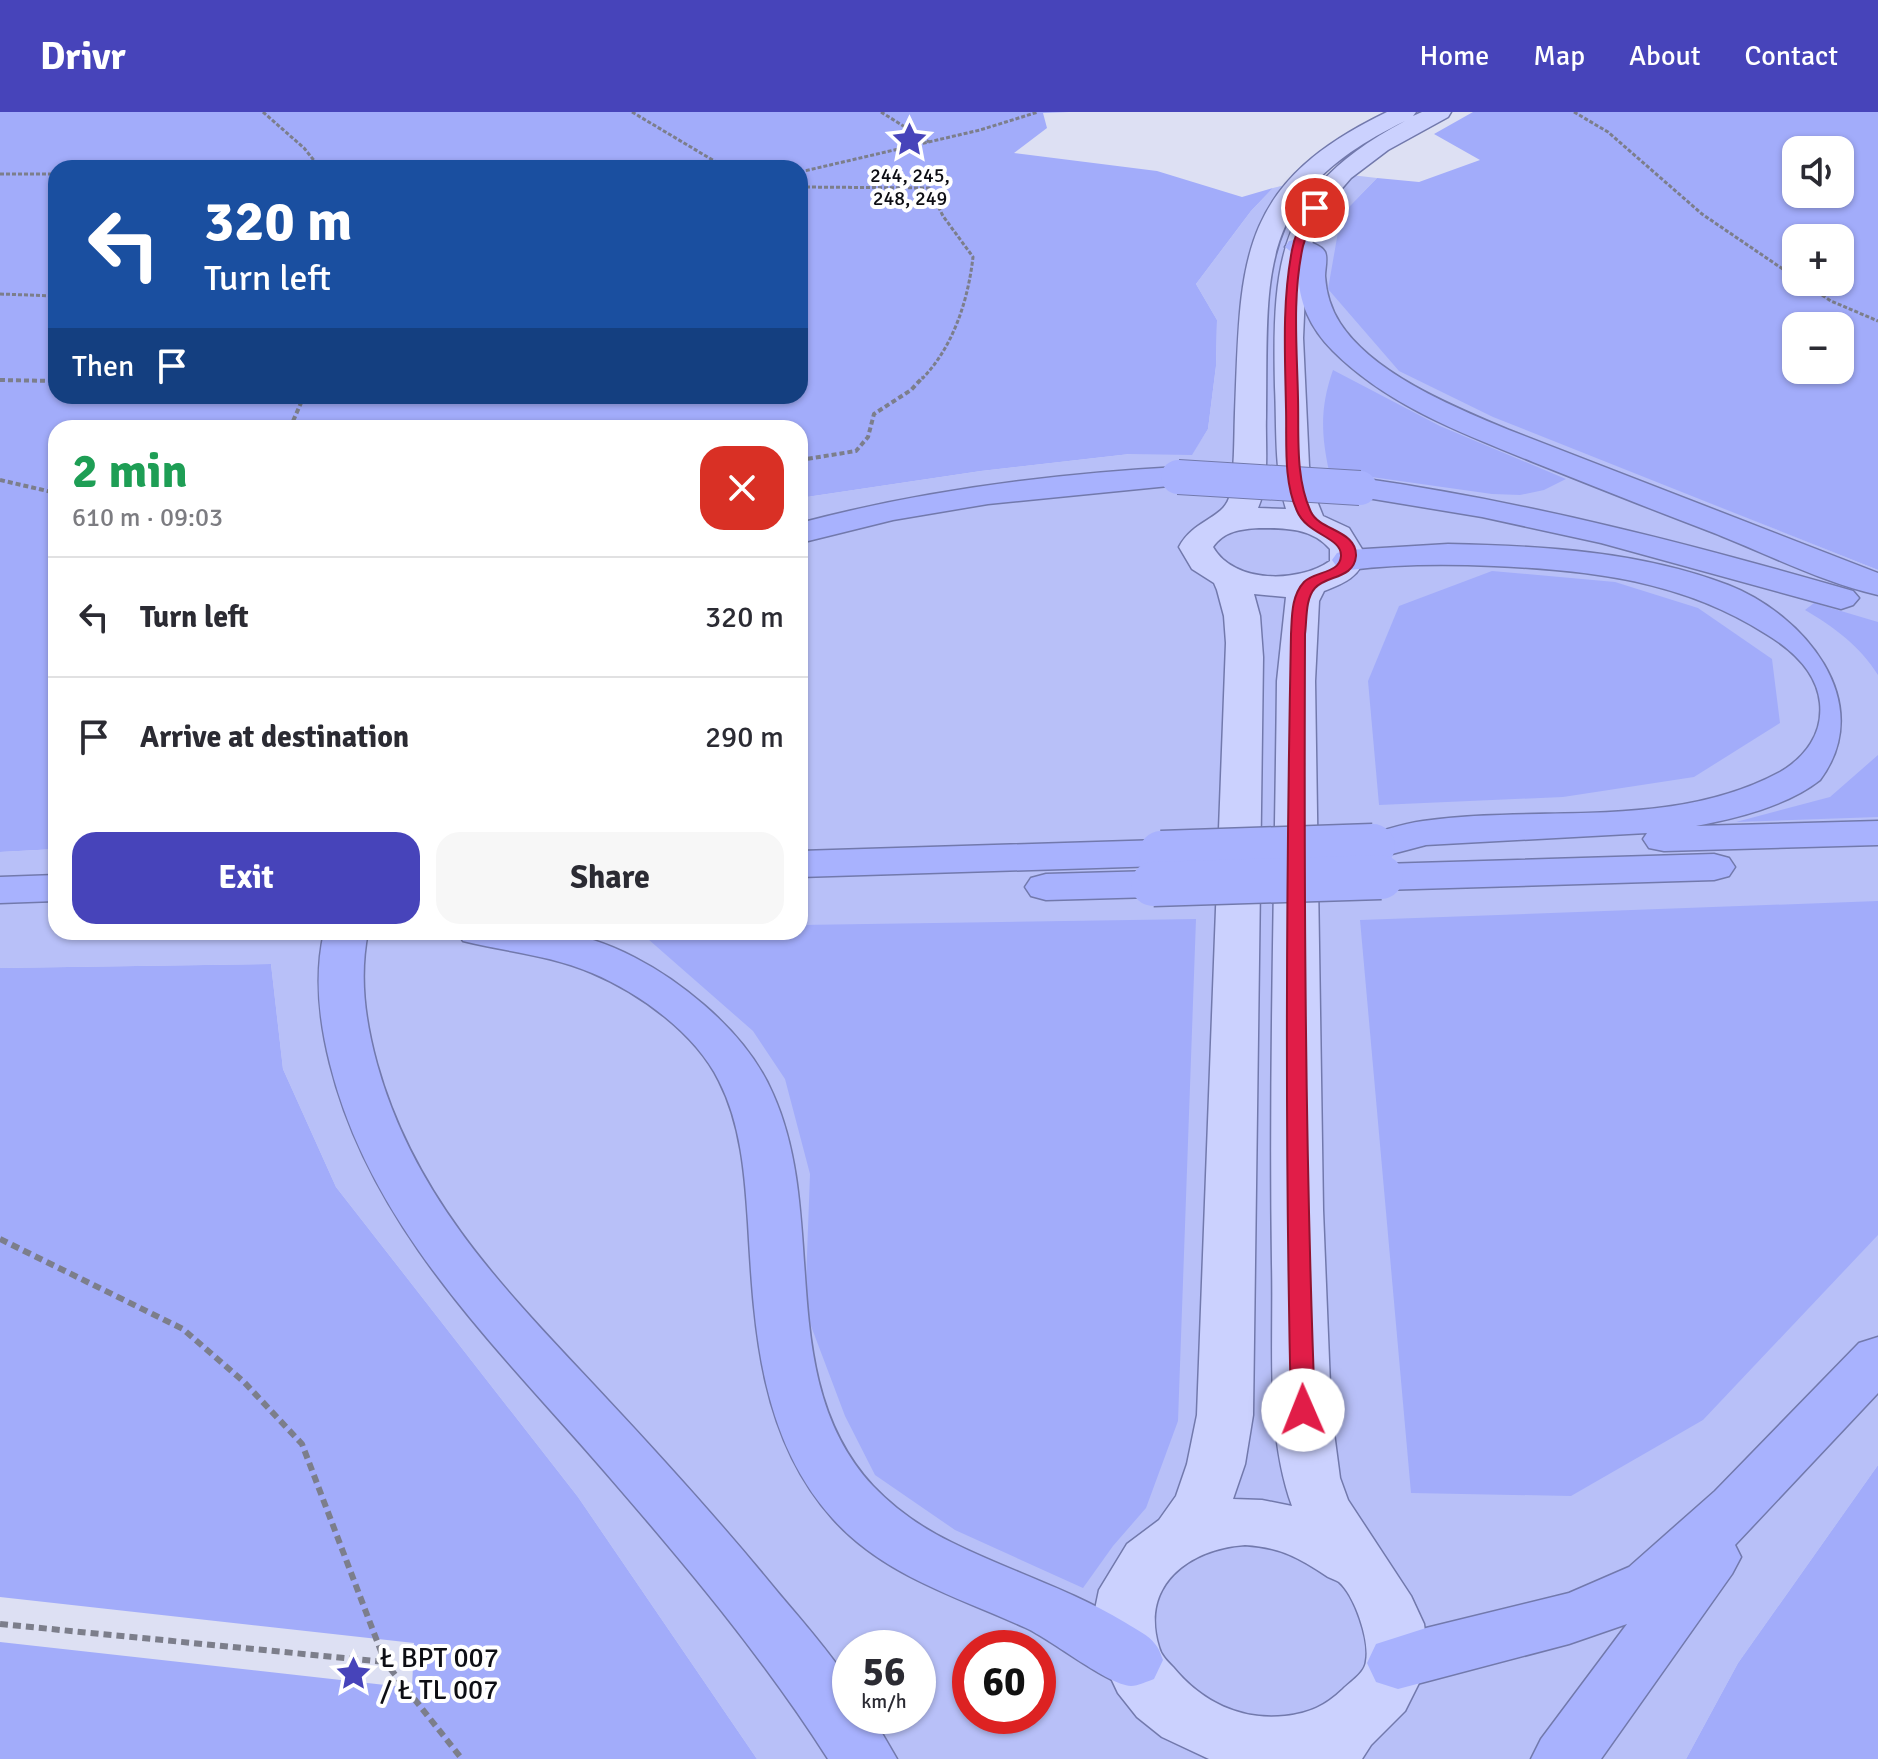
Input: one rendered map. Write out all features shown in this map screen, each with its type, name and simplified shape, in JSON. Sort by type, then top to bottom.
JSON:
[{"type":"highway","points":[[1298,247],[1313,254],[1311,288],[1314,305],[1338,340],[1377,374],[1410,394],[1577,469],[1878,585]]},
{"type":"highway","points":[[808,531],[904,507],[978,493],[1178,477],[1264,480],[1360,488],[1447,500],[1569,523],[1878,609]]},
{"type":"highway","points":[[1330,572],[1401,554],[1567,559],[1638,569],[1680,580],[1744,605],[1795,637],[1830,675],[1839,696],[1840,711],[1834,740],[1821,759],[1792,781],[1753,797],[1663,818],[1612,824],[1423,833],[1377,862]]},
{"type":"highway","points":[[1377,862],[1878,833]]},
{"type":"highway","points":[[808,864],[1157,868],[1377,862],[1878,862]]},
{"type":"highway","points":[[808,894],[1157,868]]},
{"type":"highway","points":[[0,890],[48,888]]},
{"type":"highway","points":[[0,919],[48,918]]},
{"type":"highway","points":[[344,940],[340,954],[341,1006],[354,1077],[384,1153],[433,1238],[481,1299],[625,1456],[771,1631],[864,1759]]},
{"type":"highway","points":[[530,940],[608,961],[651,986],[710,1036],[742,1078],[761,1128],[768,1158],[780,1311],[792,1383],[800,1414],[828,1470],[872,1522],[897,1542],[967,1579],[1055,1613],[1132,1660]]},
{"type":"highway","points":[[1398,1663],[1449,1646],[1566,1621],[1626,1598],[1672,1569],[1775,1471],[1878,1357]]},
{"type":"highway","points":[[1564,1759],[1775,1471]]},
{"type":"main road","points":[[1230,521],[1241,509],[1249,473],[1255,290],[1263,244],[1272,222],[1296,186],[1329,156],[1405,112]]},
{"type":"main road","points":[[1310,523],[1298,496],[1294,461],[1290,302],[1304,226],[1315,208],[1358,160],[1409,127],[1440,112]]},
{"type":"main road","points":[[1330,572],[1260,585],[1228,577],[1204,563],[1196,547],[1206,531],[1230,521],[1270,517],[1310,523],[1341,539],[1348,549],[1330,572],[1301,601],[1295,697],[1297,1195],[1303,1410],[1311,1478],[1322,1508],[1381,1596],[1393,1624],[1398,1663],[1383,1692],[1337,1742],[1317,1739],[1268,1744],[1243,1742],[1207,1731],[1188,1736],[1149,1688],[1132,1660],[1124,1631],[1126,1601],[1137,1575],[1156,1553],[1181,1536],[1211,1525],[1243,1522],[1276,1524],[1309,1534],[1328,1544],[1363,1571]]},
{"type":"main road","points":[[1181,1536],[1207,1498],[1225,1415],[1244,657],[1241,601],[1228,577]]},
{"type":"path","points":[[263,112],[314,160]]},
{"type":"path","points":[[632,112],[713,160]]},
{"type":"path","points":[[881,112],[930,142]]},
{"type":"path","points":[[808,170],[930,142],[1038,112]]},
{"type":"path","points":[[1574,112],[1608,132],[1702,214],[1782,268]]},
{"type":"path","points":[[0,174],[48,174]]},
{"type":"path","points":[[808,187],[929,188],[943,216],[973,257],[969,294],[938,362],[911,390],[874,414],[868,437],[856,451],[808,459]]},
{"type":"path","points":[[0,294],[48,296]]},
{"type":"path","points":[[1823,296],[1878,321]]},
{"type":"path","points":[[0,380],[48,381]]},
{"type":"path","points":[[0,480],[48,491]]},
{"type":"path","points":[[0,1239],[183,1329],[244,1382],[302,1444],[385,1662],[462,1759]]},
{"type":"path","points":[[0,1624],[385,1662]]},
{"type":"shaded area","points":[[0,112],[1069,112],[1043,113],[1047,128],[1014,153],[1157,171],[1242,197],[1273,188],[1251,211],[1196,284],[1217,320],[1216,366],[1208,429],[1192,455],[1130,454],[981,471],[808,497],[808,420],[48,420],[48,849],[0,852]]},
{"type":"shaded area","points":[[1473,112],[1878,112],[1878,570],[1493,417],[1399,371],[1328,289],[1341,215],[1377,178],[1419,182],[1480,160],[1434,134]]},
{"type":"shaded area","points":[[1334,173],[1377,178],[1341,215],[1654,480],[1878,570],[1878,1465],[1738,1663],[1686,1759],[757,1759],[578,1497],[336,1187],[283,1069],[271,964],[0,968],[0,852],[48,849],[48,940],[808,940],[808,497],[981,471],[1130,454],[1192,454],[1208,429],[1216,366],[1217,320],[1196,284],[1251,211],[1273,188]]},
{"type":"shaded area","points":[[1333,370],[1440,426],[1566,479],[1544,490],[1520,495],[1492,494],[1329,471],[1323,420]]},
{"type":"shaded area","points":[[1492,571],[1615,582],[1698,608],[1772,659],[1780,723],[1694,777],[1563,797],[1379,805],[1368,681],[1399,606]]},
{"type":"shaded area","points":[[1814,603],[1878,622],[1878,675],[1846,638],[1805,610]]},
{"type":"shaded area","points":[[1878,755],[1878,817],[1736,822],[1830,797]]},
{"type":"shaded area","points":[[1878,901],[1878,1235],[1703,1420],[1571,1496],[1411,1493],[1360,920]]},
{"type":"shaded area","points":[[1196,919],[1178,1421],[1146,1508],[1113,1546],[1083,1588],[955,1530],[875,1475],[845,1416],[805,1310],[810,1174],[785,1079],[753,1031],[649,940],[808,940],[808,925]]},
{"type":"shaded area","points":[[271,964],[283,1069],[336,1187],[578,1497],[757,1759],[0,1759],[0,1642],[412,1688],[414,1643],[0,1597],[0,968]]},
{"type":"shaded area","points":[[1878,1465],[1878,1759],[1686,1759],[1738,1663]]},
{"type":"place","name":"244, 245, 248, 249","points":[[910,140]]},
{"type":"place","name":"Ł BPT 007 / Ł TL 007","points":[[354,1673]]},
{"type":"route","points":[[1303,1410],[1297,1210],[1295,926],[1298,634],[1301,601],[1310,583],[1329,578],[1349,560],[1348,549],[1341,539],[1310,523],[1305,515],[1298,496],[1294,461],[1290,302],[1298,247],[1304,226],[1315,208]]}]
